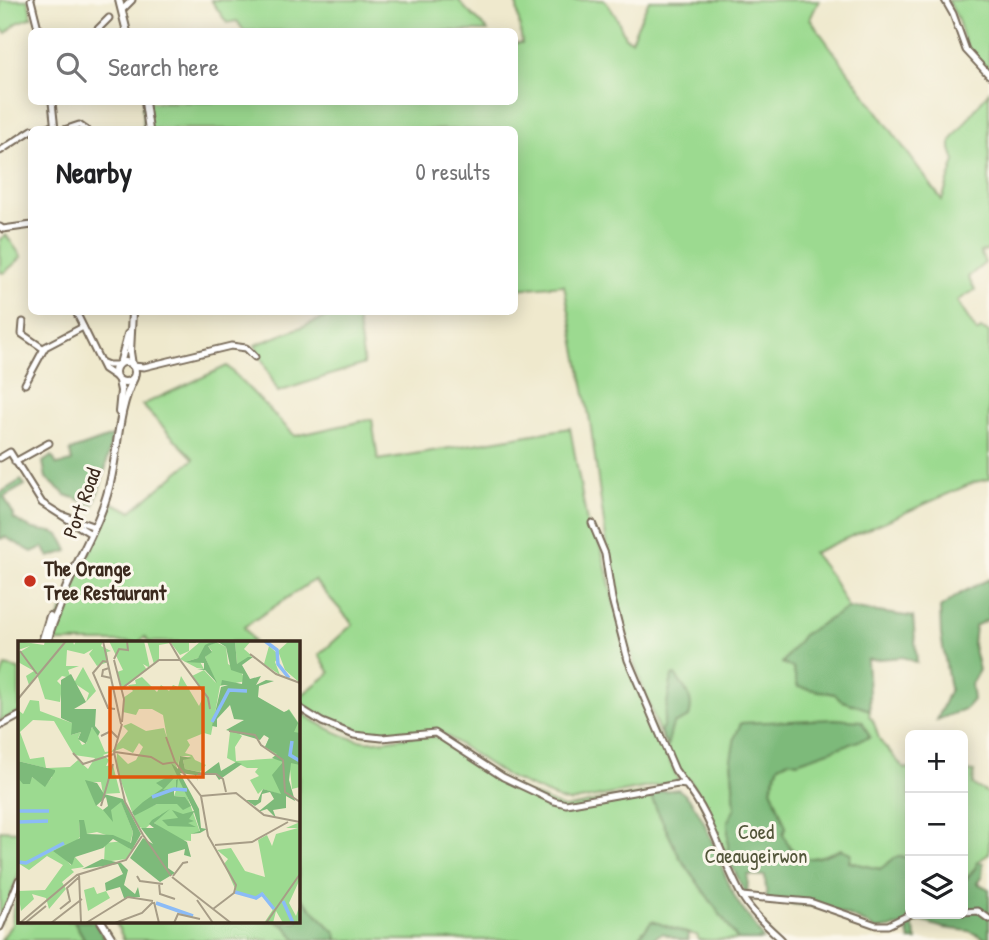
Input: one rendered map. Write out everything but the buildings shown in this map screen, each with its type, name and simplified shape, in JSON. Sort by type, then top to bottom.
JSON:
[{"type":"main road","points":[[119,0],[126,28]]},
{"type":"main road","points":[[145,105],[148,126]]},
{"type":"main road","name":"Port Road","points":[[120,421],[121,391],[115,371],[130,329],[132,315]]},
{"type":"main road","name":"Port Road","points":[[48,641],[64,594],[106,499],[113,472],[120,421],[128,388],[134,377],[130,329]]},
{"type":"main road","points":[[119,364],[126,362],[133,365]]},
{"type":"main road","points":[[117,379],[128,382],[134,377]]},
{"type":"main road","name":"Port Road","points":[[41,641],[57,601],[64,594]]},
{"type":"main road","points":[[102,922],[113,940]]},
{"type":"street","points":[[31,0],[37,28]]},
{"type":"street","points":[[122,10],[132,0]]},
{"type":"street","points":[[944,0],[953,14],[965,50],[989,75]]},
{"type":"street","points":[[99,28],[109,18]]},
{"type":"street","points":[[52,105],[54,126]]},
{"type":"street","points":[[0,151],[28,133]]},
{"type":"street","points":[[1,229],[28,226]]},
{"type":"street","points":[[77,315],[107,372],[117,379]]},
{"type":"street","points":[[23,322],[22,334],[44,349]]},
{"type":"street","points":[[25,384],[32,376],[44,349],[52,342],[83,327]]},
{"type":"street","points":[[133,365],[144,367],[231,346],[246,348],[255,357]]},
{"type":"street","points":[[101,362],[108,365],[119,364]]},
{"type":"street","points":[[134,377],[144,367]]},
{"type":"street","points":[[15,461],[49,443]]},
{"type":"street","points":[[0,458],[10,452],[42,503],[93,531]]},
{"type":"street","points":[[592,523],[604,554],[612,599],[628,660],[675,771],[696,801],[742,896],[755,915],[782,940]]},
{"type":"street","points":[[299,708],[322,722],[354,735],[382,738],[435,733],[503,777],[566,804],[678,784],[686,785]]},
{"type":"street","points":[[0,726],[18,717]]},
{"type":"street","points":[[0,927],[18,882]]},
{"type":"street","points":[[742,896],[810,902],[876,925],[888,925],[905,917]]},
{"type":"street","points":[[968,912],[978,911],[989,919]]},
{"type":"green space","points":[[0,0],[28,0],[32,17],[17,23],[6,33],[0,28]]},
{"type":"green space","points":[[211,0],[459,0],[485,28],[242,28],[237,21],[227,23]]},
{"type":"green space","points":[[516,0],[605,0],[625,37],[631,40],[649,0],[819,0],[810,19],[942,200],[955,161],[951,141],[989,91],[989,250],[980,252],[985,263],[968,277],[975,290],[957,301],[977,332],[981,329],[989,332],[989,479],[975,482],[813,553],[832,578],[848,608],[803,635],[782,663],[793,668],[798,687],[836,694],[840,700],[870,710],[869,716],[881,742],[905,769],[905,857],[896,857],[881,869],[849,862],[842,849],[814,858],[800,856],[794,852],[783,834],[785,827],[771,788],[779,765],[789,760],[797,762],[869,737],[862,721],[731,759],[735,808],[728,821],[728,858],[690,780],[679,773],[659,731],[633,661],[611,575],[590,421],[564,285],[518,289],[518,126],[144,126],[143,105],[518,105],[518,43],[522,43]]},
{"type":"green space","points":[[947,0],[989,0],[989,72],[966,46],[957,17]]},
{"type":"green space","points":[[6,235],[22,257],[4,273],[0,272],[0,239]]},
{"type":"green space","points":[[332,315],[356,315],[364,364],[278,392],[255,345]]},
{"type":"green space","points":[[227,366],[295,436],[372,419],[378,460],[570,428],[588,528],[593,530],[602,551],[627,659],[657,735],[678,779],[675,782],[569,802],[508,777],[439,731],[367,735],[351,732],[325,721],[299,706],[299,697],[330,673],[319,655],[353,624],[314,580],[244,627],[253,641],[148,641],[145,637],[140,641],[53,641],[55,626],[113,503],[131,511],[194,459],[142,405]]},
{"type":"green space","points":[[112,436],[94,505],[66,495],[46,478],[43,462],[52,456],[57,465],[72,462],[70,451]]},
{"type":"green space","points":[[21,480],[25,485],[4,497],[14,515],[13,518],[31,528],[56,533],[62,538],[68,551],[49,557],[43,547],[32,552],[5,537],[0,539],[0,493]]},
{"type":"green space","points":[[989,579],[989,619],[975,626],[973,645],[979,670],[971,684],[973,700],[965,709],[937,720],[950,689],[941,635],[940,608],[961,593]]},
{"type":"green space","points":[[848,608],[913,617],[917,663],[903,657],[867,660],[870,710],[840,700],[835,694],[798,687],[793,668],[782,663],[803,635]]},
{"type":"green space","points":[[5,666],[18,669],[18,713],[0,722],[0,680]]},
{"type":"green space","points":[[675,675],[688,694],[691,710],[689,717],[673,724],[667,746],[660,732],[672,676]]},
{"type":"green space","points":[[299,714],[331,730],[365,741],[422,736],[440,738],[512,786],[564,808],[649,793],[679,856],[738,940],[699,940],[697,935],[652,921],[636,940],[124,940],[115,922],[299,922]]},
{"type":"green space","name":"Coed Caeaugeirwon","points":[[835,719],[862,721],[870,737],[797,762],[789,760],[779,765],[771,788],[786,827],[783,834],[788,845],[794,852],[807,858],[823,856],[841,849],[851,853],[849,862],[880,869],[896,857],[905,857],[905,919],[968,919],[968,877],[977,862],[983,863],[982,877],[977,883],[989,889],[989,940],[969,931],[944,928],[921,921],[912,924],[917,940],[910,940],[907,928],[903,926],[877,930],[838,912],[767,902],[765,876],[748,875],[747,897],[728,858],[728,821],[735,808],[731,759],[741,723]]},
{"type":"green space","points":[[968,771],[974,772],[973,785],[989,794],[989,854],[977,862],[968,877]]},
{"type":"green space","points":[[678,789],[698,811],[732,891],[763,940],[738,940],[679,856],[649,793]]},
{"type":"green space","points":[[0,830],[18,831],[18,876],[0,924]]},
{"type":"green space","points":[[18,895],[18,922],[75,922],[85,940],[1,940],[12,924]]},
{"type":"green space","points":[[299,896],[336,933],[337,940],[297,940],[285,926],[277,922],[299,922]]},
{"type":"green space","points":[[652,921],[689,934],[688,940],[662,933],[651,940],[636,940]]},
{"type":"green space","points":[[75,922],[95,922],[105,940],[85,940]]},
{"type":"place","name":"The Orange Tree Restaurant","points":[[30,581]]}]
